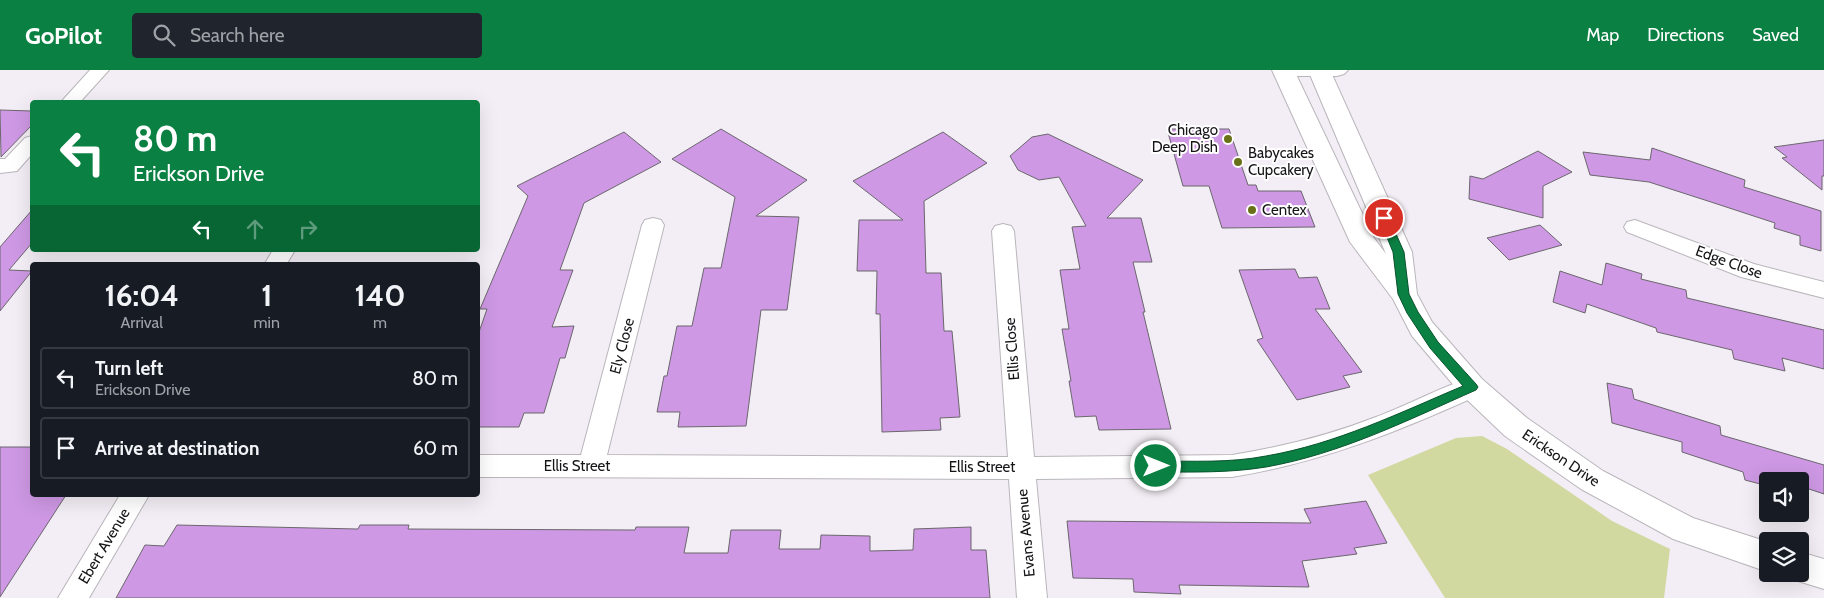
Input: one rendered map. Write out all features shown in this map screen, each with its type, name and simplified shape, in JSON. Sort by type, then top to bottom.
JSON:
[{"type":"street","points":[[72,100],[100,70]]},
{"type":"street","points":[[1284,70],[1337,70]]},
{"type":"street","name":"Erickson Drive","points":[[1284,70],[1363,242],[1404,294],[1428,337],[1472,387],[1516,427],[1592,480],[1684,529],[1759,554]]},
{"type":"street","name":"Erickson Drive","points":[[1319,70],[1398,252],[1404,294]]},
{"type":"street","points":[[5,166],[30,144]]},
{"type":"street","name":"Ely Close","points":[[591,466],[653,226]]},
{"type":"street","name":"Edge Close","points":[[1635,227],[1749,271],[1824,290]]},
{"type":"street","name":"Ellis Close","points":[[1003,231],[1021,468]]},
{"type":"street","name":"Ellis Street","points":[[480,466],[1021,468],[1232,466],[1266,462],[1300,454],[1358,436],[1472,387]]},
{"type":"street","name":"Evans Avenue","points":[[1021,468],[1032,598]]},
{"type":"street","name":"Ebert Avenue","points":[[73,598],[134,497]]},
{"type":"street","points":[[1809,570],[1824,574]]},
{"type":"green space","points":[[1482,436],[1507,449],[1612,521],[1670,549],[1664,598],[1445,598],[1368,475],[1456,438]]},
{"type":"building","points":[[0,110],[30,111],[30,127],[1,157]]},
{"type":"building","points":[[721,129],[807,180],[756,216],[799,217],[787,310],[761,310],[746,426],[678,427],[680,412],[657,412],[664,376],[667,376],[677,326],[692,326],[704,268],[721,268],[735,197],[672,159]]},
{"type":"building","points":[[1167,129],[1229,129],[1248,185],[1256,185],[1258,191],[1301,191],[1315,227],[1222,228],[1209,186],[1183,186]]},
{"type":"building","points":[[624,132],[661,162],[584,203],[560,270],[573,270],[552,327],[574,326],[565,358],[560,358],[544,413],[524,413],[519,427],[480,427],[480,329],[487,309],[480,309],[528,196],[517,186]]},
{"type":"building","points":[[943,132],[987,163],[924,201],[926,273],[941,273],[944,331],[952,331],[960,417],[940,418],[941,430],[882,432],[880,314],[876,314],[877,271],[857,271],[859,220],[903,220],[853,181]]},
{"type":"building","points":[[1048,134],[1143,180],[1107,218],[1141,218],[1152,262],[1133,262],[1171,429],[1099,430],[1096,416],[1075,417],[1062,329],[1069,329],[1060,270],[1080,269],[1072,227],[1086,226],[1059,177],[1039,180],[1018,170],[1010,156],[1032,137]]},
{"type":"building","points":[[1824,140],[1822,190],[1782,158],[1787,157],[1774,147]]},
{"type":"building","points":[[1652,148],[1745,180],[1744,187],[1821,211],[1821,251],[1800,245],[1800,236],[1774,228],[1775,223],[1649,182],[1590,175],[1583,152],[1650,160]]},
{"type":"building","points":[[1538,151],[1572,172],[1543,186],[1543,218],[1469,199],[1470,176],[1483,179]]},
{"type":"building","points":[[30,212],[30,245],[9,270],[30,271],[30,274],[0,311],[0,247]]},
{"type":"building","points":[[1540,225],[1562,245],[1509,260],[1487,238]]},
{"type":"building","points":[[1606,263],[1642,274],[1641,279],[1686,290],[1687,298],[1824,330],[1824,369],[1782,358],[1785,371],[1734,359],[1732,350],[1657,332],[1656,328],[1587,304],[1585,313],[1553,302],[1560,271],[1602,285]]},
{"type":"building","points":[[1295,269],[1299,278],[1317,277],[1330,309],[1315,309],[1362,372],[1343,376],[1350,387],[1297,400],[1257,340],[1263,338],[1239,270]]},
{"type":"building","points":[[1607,383],[1632,389],[1634,399],[1720,426],[1721,435],[1824,465],[1824,494],[1809,489],[1809,472],[1759,472],[1759,484],[1745,480],[1743,472],[1682,452],[1682,442],[1612,423]]},
{"type":"building","points":[[0,447],[30,447],[30,497],[65,497],[0,597]]},
{"type":"building","points":[[1366,501],[1387,543],[1354,548],[1357,554],[1302,561],[1309,587],[1179,585],[1181,594],[1134,592],[1133,579],[1073,578],[1067,521],[1311,523],[1304,509]]},
{"type":"building","points":[[177,525],[358,529],[360,525],[409,525],[408,529],[635,530],[636,527],[689,527],[684,553],[728,553],[731,530],[781,530],[779,549],[820,549],[821,535],[870,536],[870,551],[913,550],[914,529],[971,527],[971,550],[986,550],[990,598],[116,598],[145,545],[164,546]]},
{"type":"place","name":"Chicago Deep Dish","points":[[1228,139]]},
{"type":"place","name":"Babycakes Cupcakery","points":[[1238,162]]},
{"type":"place","name":"Centex","points":[[1252,210]]},
{"type":"route","points":[[1156,466],[1232,466],[1266,462],[1300,454],[1358,436],[1472,387],[1434,345],[1413,313],[1404,294],[1398,252],[1384,218]]}]
